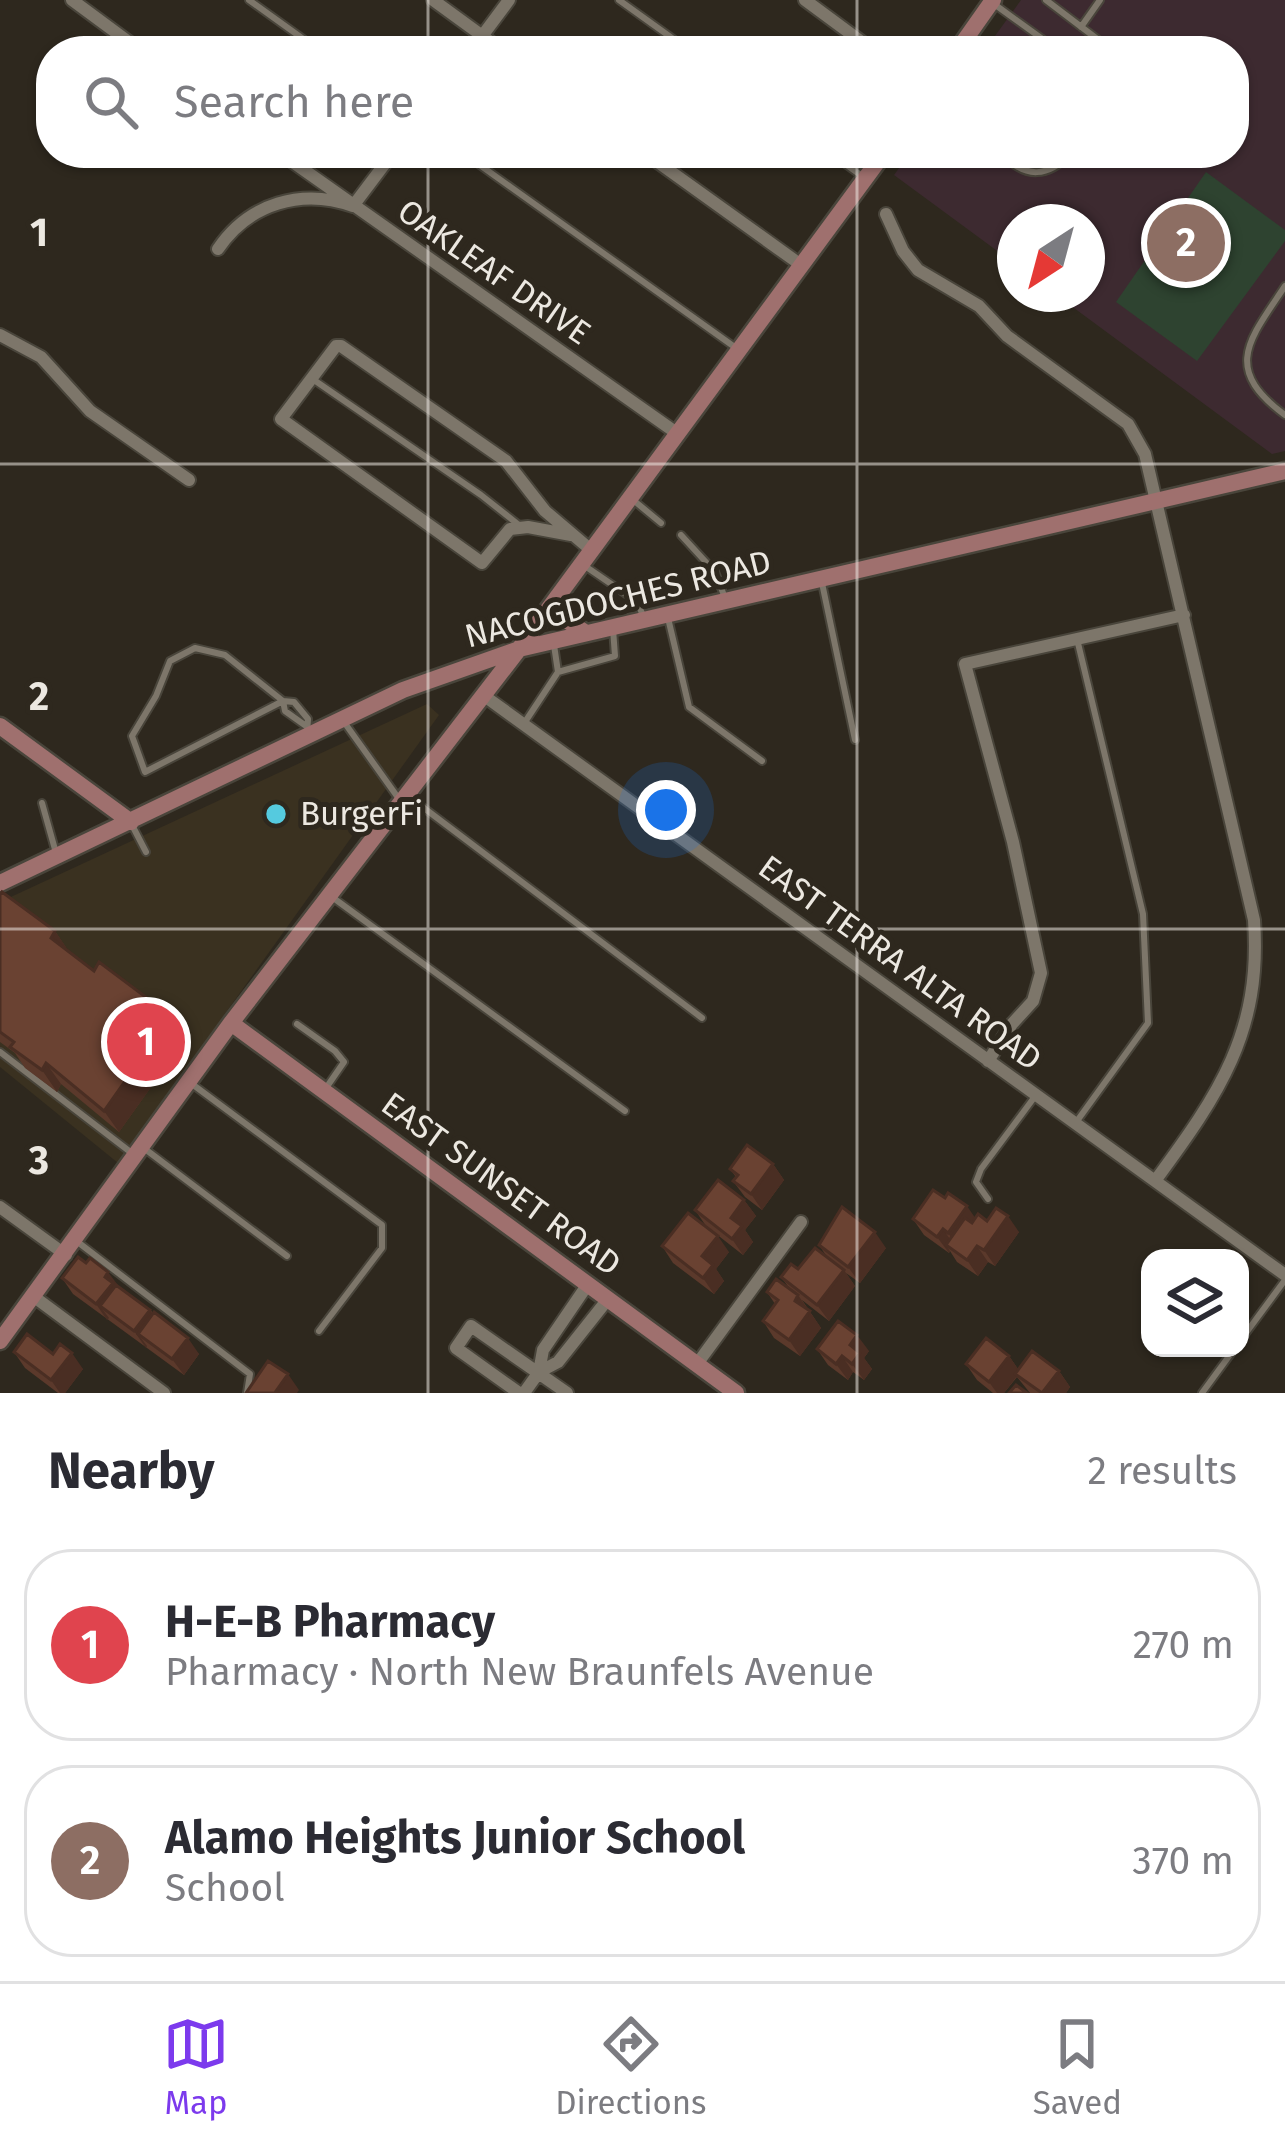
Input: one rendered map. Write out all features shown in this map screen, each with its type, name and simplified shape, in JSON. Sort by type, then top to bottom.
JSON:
[{"type":"street","points":[[72,0],[121,36]]},
{"type":"street","points":[[433,0],[482,36],[508,0]]},
{"type":"street","points":[[805,0],[854,36]]},
{"type":"street","points":[[968,36],[992,1]]},
{"type":"street","name":"OAKLEAF DRIVE","points":[[301,168],[678,434]]},
{"type":"street","points":[[218,249],[240,223],[280,202],[313,197],[353,206],[382,168]]},
{"type":"street","points":[[666,168],[801,266]]},
{"type":"street","points":[[0,1341],[231,1023],[519,649],[873,168]]},
{"type":"street","points":[[886,214],[902,251],[918,270],[980,306],[1007,336],[1128,424],[1145,454],[1254,920],[1255,978],[1247,1025],[1225,1079],[1155,1181]]},
{"type":"street","points":[[0,335],[41,357],[90,411],[189,480]]},
{"type":"street","points":[[571,535],[521,528],[504,533],[482,562],[281,418],[336,346],[353,352],[506,460],[532,496],[571,535],[586,557]]},
{"type":"street","name":"NACOGDOCHES ROAD","points":[[0,884],[307,731],[403,690],[519,649],[1285,471]]},
{"type":"street","points":[[557,597],[566,620],[586,633]]},
{"type":"street","points":[[988,1061],[1033,1001],[1041,973],[1013,842],[964,664],[1184,615]]},
{"type":"street","name":"EAST TERRA ALTA ROAD","points":[[483,695],[1285,1278]]},
{"type":"street","points":[[0,726],[130,822]]},
{"type":"street","name":"EAST SUNSET ROAD","points":[[231,1023],[736,1393]]},
{"type":"street","points":[[0,1207],[71,1248]]},
{"type":"street","points":[[697,1364],[801,1222]]},
{"type":"street","points":[[539,1372],[543,1350],[588,1284]]},
{"type":"street","points":[[33,1296],[164,1393]]},
{"type":"street","points":[[567,1393],[539,1372],[499,1344],[471,1326],[456,1348],[521,1393],[539,1372],[558,1362],[608,1299]]},
{"type":"street","points":[[556,1332],[572,1345]]},
{"type":"street","points":[[483,1367],[499,1344]]},
{"type":"lane","points":[[249,0],[299,36]]},
{"type":"lane","points":[[620,0],[669,36]]},
{"type":"lane","points":[[1046,0],[1093,36]]},
{"type":"lane","points":[[1081,27],[1100,0]]},
{"type":"lane","points":[[992,1],[1039,36]]},
{"type":"lane","points":[[484,168],[739,350]]},
{"type":"lane","points":[[851,168],[865,178]]},
{"type":"lane","points":[[1024,168],[1044,174],[1057,168]]},
{"type":"lane","points":[[1285,286],[1249,340],[1245,358],[1261,398],[1285,415]]},
{"type":"lane","points":[[312,378],[521,528]]},
{"type":"lane","points":[[630,498],[662,523]]},
{"type":"lane","points":[[681,535],[715,572],[726,602]]},
{"type":"lane","points":[[586,557],[636,601],[646,620]]},
{"type":"lane","points":[[821,580],[855,740]]},
{"type":"lane","points":[[667,615],[689,706],[762,761]]},
{"type":"lane","points":[[524,724],[558,672],[615,656],[612,627]]},
{"type":"lane","points":[[1075,1124],[1148,1023],[1143,914],[1077,639]]},
{"type":"lane","points":[[553,641],[558,672]]},
{"type":"lane","points":[[284,701],[145,772],[132,736],[170,662],[195,649],[225,655],[284,701],[294,703],[304,712],[307,731]]},
{"type":"lane","points":[[342,719],[403,798],[702,1018]]},
{"type":"lane","points":[[42,803],[58,856]]},
{"type":"lane","points":[[130,822],[146,851]]},
{"type":"lane","points":[[329,895],[625,1111]]},
{"type":"lane","points":[[297,1024],[344,1062],[324,1091]]},
{"type":"lane","points":[[0,1052],[287,1256]]},
{"type":"lane","points":[[189,1082],[382,1225],[382,1248],[319,1331]]},
{"type":"lane","points":[[988,1199],[976,1182],[981,1169],[1036,1095]]},
{"type":"lane","points":[[71,1248],[250,1374],[247,1393]]},
{"type":"lane","points":[[1249,1328],[1285,1278]]},
{"type":"lane","points":[[1202,1393],[1228,1357]]},
{"type":"shaded area","points":[[1021,0],[1285,0],[1285,451],[1272,454],[1079,312],[1105,312],[1105,204],[997,204],[997,251],[894,175],[899,168],[1249,168],[1249,36],[995,36]]},
{"type":"shaded area","points":[[427,704],[439,715],[118,1163],[0,1067],[0,902]]},
{"type":"green space","points":[[1206,172],[1285,230],[1285,241],[1197,361],[1116,302]]},
{"type":"building","points":[[2,892],[55,931],[51,938],[94,971],[99,962],[171,1016],[104,1111],[46,1063],[42,1070],[10,1047],[14,1042],[0,1032]]},
{"type":"building","points":[[747,1145],[773,1164],[751,1194],[733,1181],[738,1175],[730,1169]]},
{"type":"building","points":[[718,1180],[744,1200],[731,1218],[742,1226],[732,1239],[695,1210]]},
{"type":"building","points":[[933,1190],[945,1198],[948,1193],[967,1206],[948,1233],[943,1229],[937,1237],[913,1219]]},
{"type":"building","points":[[842,1207],[875,1232],[848,1267],[819,1245]]},
{"type":"building","points":[[996,1208],[1008,1216],[984,1250],[977,1246],[967,1260],[946,1245],[965,1218],[972,1223],[978,1214],[987,1221]]},
{"type":"building","points":[[688,1213],[718,1236],[702,1256],[713,1265],[703,1278],[662,1246]]},
{"type":"building","points":[[815,1248],[844,1270],[817,1305],[781,1277],[791,1264],[798,1269]]},
{"type":"building","points":[[78,1257],[86,1263],[90,1258],[108,1272],[105,1277],[113,1283],[96,1304],[62,1278]]},
{"type":"building","points":[[776,1279],[810,1311],[789,1340],[763,1321],[778,1300],[767,1292]]},
{"type":"building","points":[[116,1285],[150,1310],[134,1331],[100,1306]]},
{"type":"building","points":[[154,1312],[188,1338],[172,1359],[138,1334]]},
{"type":"building","points":[[838,1321],[857,1335],[850,1345],[860,1353],[852,1364],[842,1356],[836,1364],[817,1349]]},
{"type":"building","points":[[27,1334],[53,1354],[60,1344],[72,1353],[51,1380],[14,1352]]},
{"type":"building","points":[[986,1338],[1009,1356],[989,1382],[966,1364]]},
{"type":"building","points":[[1032,1351],[1059,1371],[1042,1393],[1015,1374]]},
{"type":"building","points":[[268,1361],[288,1374],[278,1393],[246,1393]]},
{"type":"place","name":"Alamo Heights Junior School","points":[[1186,243]]},
{"type":"place","name":"BurgerFi","points":[[276,814]]},
{"type":"place","name":"H-E-B Pharmacy","points":[[146,1042]]}]
